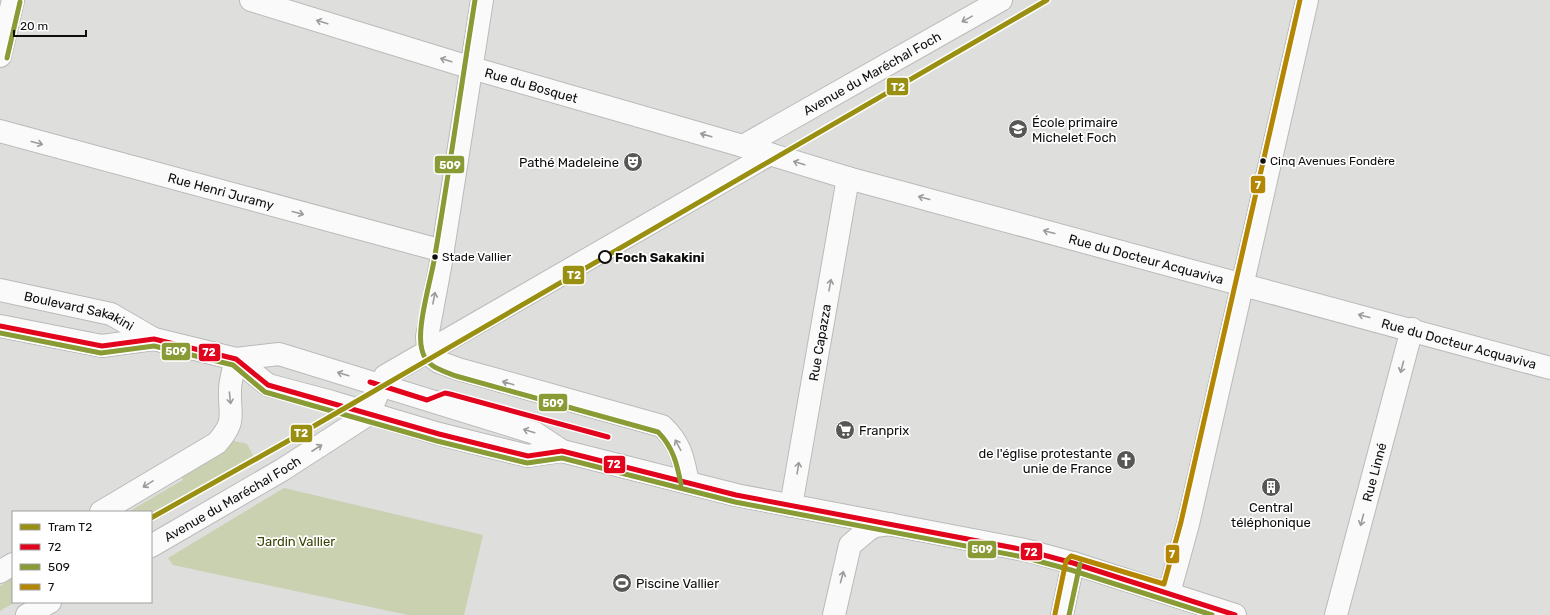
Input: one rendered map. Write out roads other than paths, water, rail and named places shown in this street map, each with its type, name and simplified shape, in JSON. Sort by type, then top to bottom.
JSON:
[{"type":"street","points":[[0,56],[13,0]]},
{"type":"street","name":"Rue du Bosquet","points":[[251,0],[472,68],[743,146]]},
{"type":"street","points":[[482,0],[428,344],[439,362],[662,426],[672,435],[680,448],[688,483]]},
{"type":"street","name":"Avenue du Maréchal Foch","points":[[743,146],[1000,0]]},
{"type":"street","points":[[1169,593],[1188,524],[1307,0]]},
{"type":"street","name":"Rue Henri Juramy","points":[[0,132],[443,251]]},
{"type":"street","name":"Rue du Docteur Acquaviva","points":[[743,146],[848,178],[1412,329],[1550,368]]},
{"type":"street","points":[[369,414],[385,376],[428,344],[770,154]]},
{"type":"street","name":"Rue Capazza","points":[[791,506],[848,178]]},
{"type":"street","name":"Boulevard Sakakini","points":[[0,290],[111,314],[154,339],[236,360],[279,354],[535,433],[562,451]]},
{"type":"street","name":"Boulevard Sakakini","points":[[0,326],[102,346],[154,339]]},
{"type":"street","name":"Rue Linné","points":[[1336,615],[1412,329]]},
{"type":"street","points":[[103,511],[217,443],[226,434],[232,415],[230,390],[236,360]]},
{"type":"street","name":"Boulevard Sakakini","points":[[236,360],[268,386],[439,434],[528,456],[562,451]]},
{"type":"street","name":"Avenue du Maréchal Foch","points":[[152,545],[282,470],[369,414]]},
{"type":"street","points":[[562,451],[688,483],[791,506],[1025,550],[1073,563],[1235,615]]},
{"type":"street","points":[[834,615],[850,545],[875,526],[890,524]]},
{"type":"street","points":[[1062,615],[1073,563]]},
{"type":"street","points":[[0,572],[12,565]]},
{"type":"street","points":[[27,615],[48,603]]},
{"type":"tram line","name":"T2","points":[[152,517],[295,437],[1047,0]]},
{"type":"place","name":"École primaire Michelet Foch","points":[[1018,129]]},
{"type":"place","name":"Cinq Avenues Fondère","points":[[1263,161]]},
{"type":"place","name":"Pathé Madeleine","points":[[633,162]]},
{"type":"place","name":"Stade Vallier","points":[[435,257]]},
{"type":"place","name":"Foch Sakakini","points":[[605,257]]},
{"type":"place","name":"Franprix","points":[[845,430]]},
{"type":"place","name":"de l'église protestante unie de France","points":[[1126,460]]},
{"type":"place","name":"Central téléphonique","points":[[1271,487]]},
{"type":"place","name":"Piscine Vallier","points":[[622,583]]},
{"type":"park label","name":"Jardin Vallier","points":[[296,541]]}]
